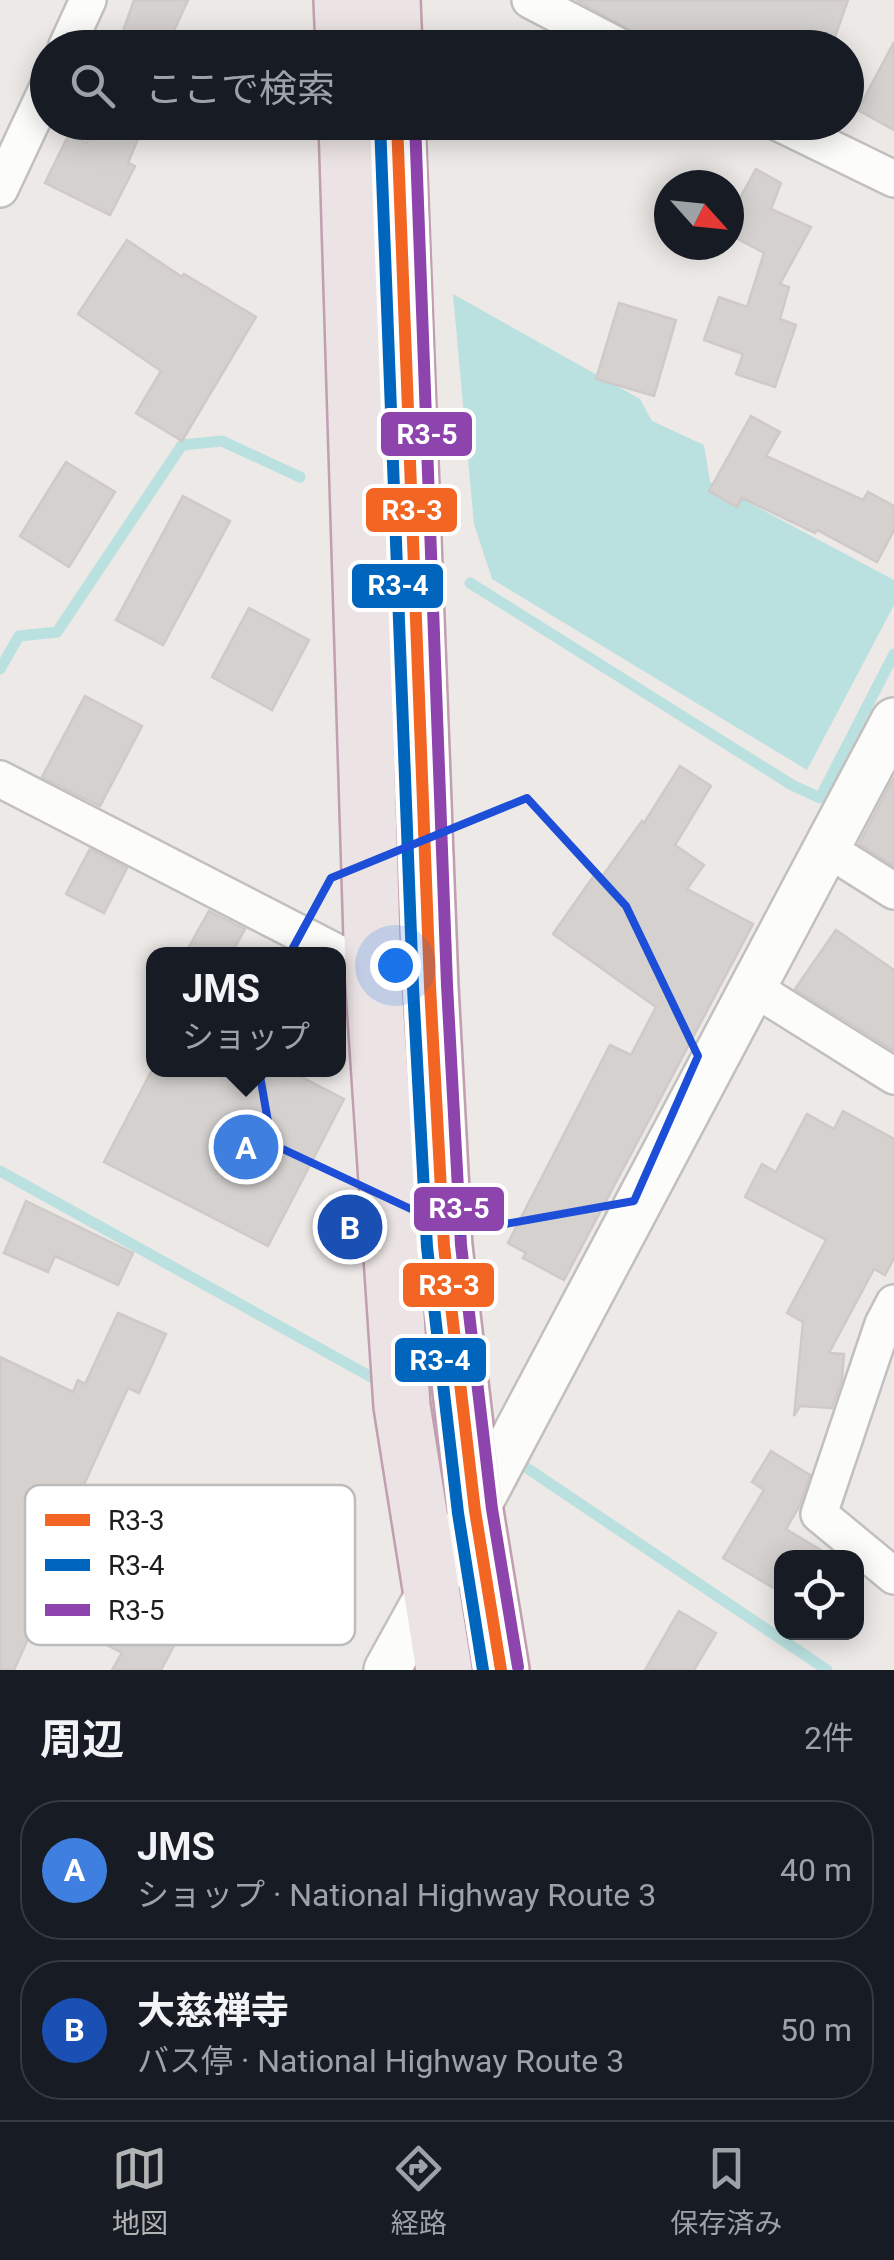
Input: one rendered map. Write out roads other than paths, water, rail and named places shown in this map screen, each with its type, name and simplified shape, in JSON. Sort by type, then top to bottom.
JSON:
[{"type":"highway","points":[[342,0],[343,30]]},
{"type":"highway","points":[[392,0],[393,30]]},
{"type":"highway","points":[[347,140],[373,970],[402,1406],[444,1670]]},
{"type":"highway","points":[[397,140],[444,1246],[500,1670]]},
{"type":"street","points":[[74,30],[88,0]]},
{"type":"street","points":[[530,0],[588,30]]},
{"type":"street","points":[[0,188],[30,124]]},
{"type":"street","points":[[814,140],[894,179]]},
{"type":"street","points":[[387,1670],[476,1511],[894,721]]},
{"type":"street","points":[[0,779],[328,947]]},
{"type":"street","points":[[826,848],[894,891]]},
{"type":"street","points":[[346,956],[373,970]]},
{"type":"street","points":[[752,987],[894,1076]]},
{"type":"street","points":[[892,1311],[819,1514],[894,1576]]},
{"type":"water","points":[[453,294],[640,399],[652,421],[704,445],[710,482],[894,580],[894,605],[807,770],[492,579],[474,524]]},
{"type":"waterway","points":[[0,669],[19,636],[57,632],[182,445],[222,441],[300,477]]},
{"type":"waterway","points":[[470,583],[792,785],[820,798],[894,654]]},
{"type":"waterway","points":[[0,1171],[382,1383]]},
{"type":"waterway","points":[[515,1460],[827,1670]]},
{"type":"place","name":"JMS","points":[[246,1147]]},
{"type":"place","name":"大慈禅寺","points":[[350,1227]]}]
